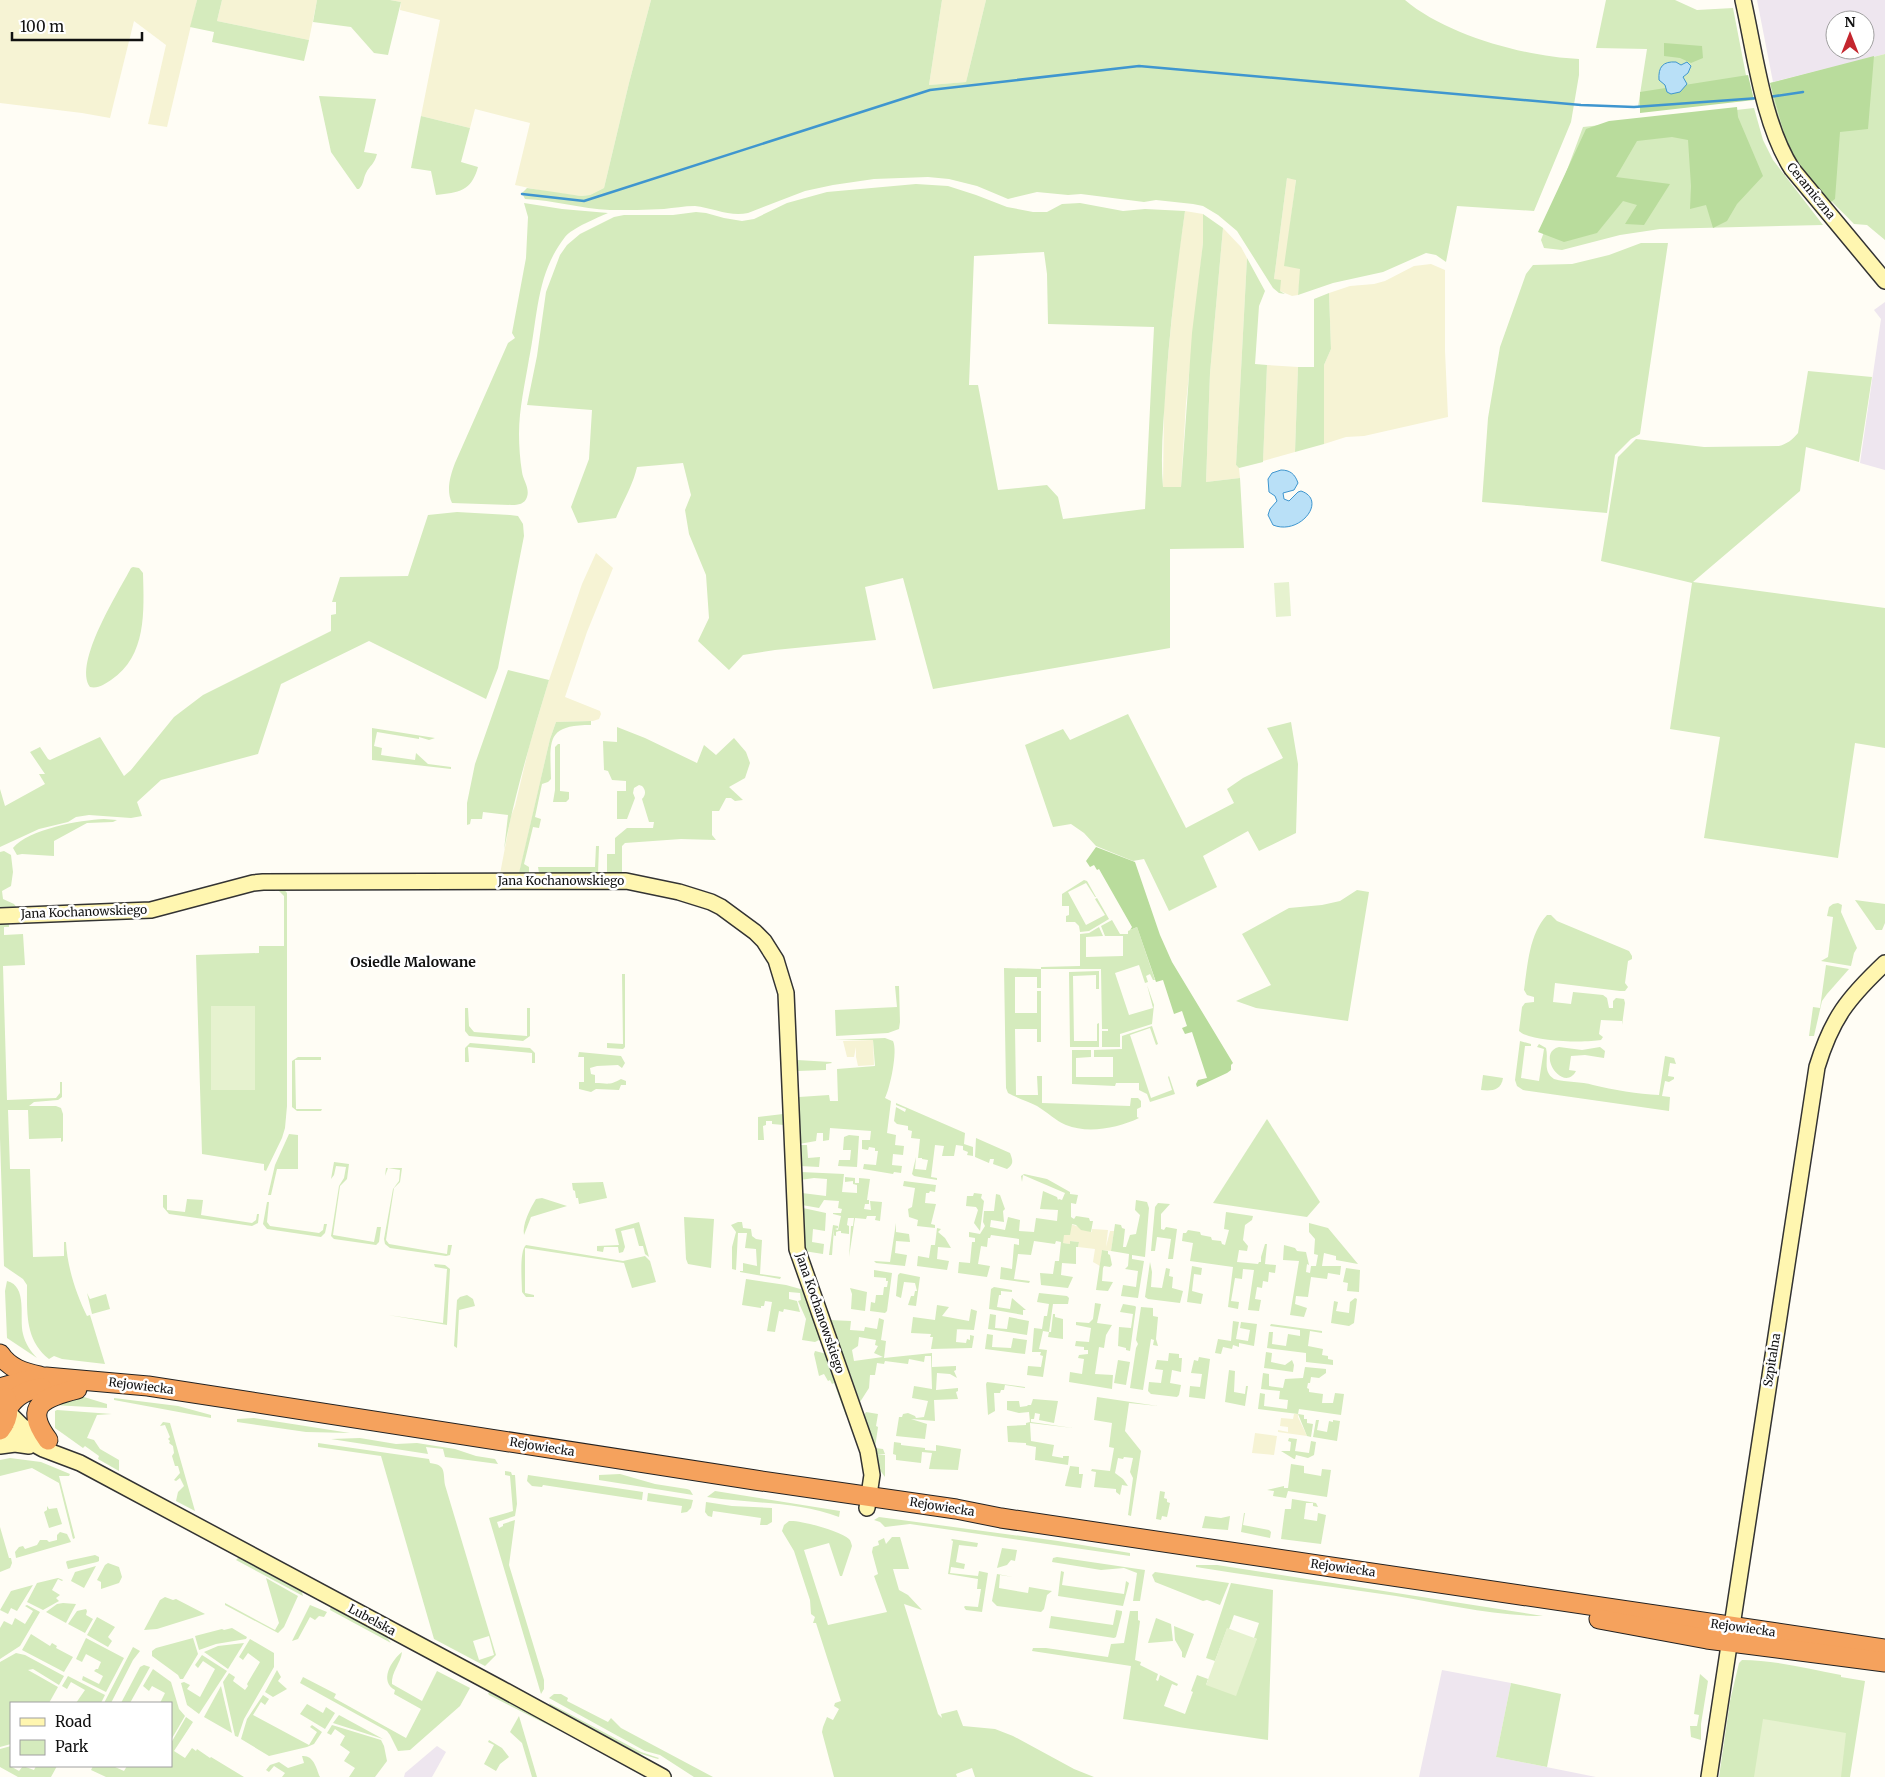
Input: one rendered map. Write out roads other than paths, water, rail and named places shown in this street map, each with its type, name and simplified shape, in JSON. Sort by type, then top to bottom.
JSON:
[{"type":"highway","points":[[0,1354],[8,1364],[17,1369],[46,1377]]},
{"type":"highway","name":"Rejowiecka","points":[[0,1388],[46,1377],[168,1389],[868,1502]]},
{"type":"highway","name":"Rejowiecka","points":[[8,1410],[17,1397],[30,1390],[45,1387],[175,1400],[868,1502],[965,1510],[1001,1518],[1732,1634],[1885,1662]]},
{"type":"highway","points":[[0,1388],[6,1396],[8,1410],[6,1422],[0,1431]]},
{"type":"highway","points":[[46,1444],[38,1424],[37,1414],[39,1406],[46,1399],[77,1389]]},
{"type":"highway","name":"Rejowiecka","points":[[1732,1634],[1885,1649]]},
{"type":"street","name":"Ceramiczna","points":[[1743,0],[1764,97],[1781,153],[1792,169],[1885,281]]},
{"type":"street","name":"Jana Kochanowskiego","points":[[0,916],[151,910],[263,882],[626,881],[694,896],[721,907],[750,928],[764,941],[776,960],[784,982],[788,1016],[797,1249],[868,1451],[872,1475],[868,1502]]},
{"type":"street","name":"Szpitalna","points":[[1708,1777],[1732,1634],[1817,1067],[1822,1049],[1849,999],[1885,963]]},
{"type":"street","name":"Lubelska","points":[[8,1410],[22,1426],[46,1444]]},
{"type":"street","name":"Lubelska","points":[[0,1431],[65,1451],[80,1463],[663,1777]]},
{"type":"street","points":[[0,1446],[46,1444]]},
{"type":"water","points":[[1676,62],[1681,65],[1687,62],[1691,66],[1688,73],[1683,77],[1687,84],[1680,92],[1671,94],[1667,92],[1665,85],[1659,80],[1659,72],[1665,64]]},
{"type":"water","points":[[1281,470],[1292,473],[1298,483],[1294,490],[1283,493],[1284,499],[1289,501],[1301,491],[1309,495],[1312,502],[1307,516],[1293,526],[1273,525],[1268,515],[1270,509],[1277,501],[1275,496],[1269,492],[1268,479],[1272,473]]},
{"type":"waterway","points":[[522,194],[584,201],[930,90],[1139,66],[1581,105],[1634,107],[1759,98]]},
{"type":"waterway","points":[[1769,97],[1803,92]]},
{"type":"district","name":"Osiedle Malowane","points":[[413,962]]}]
